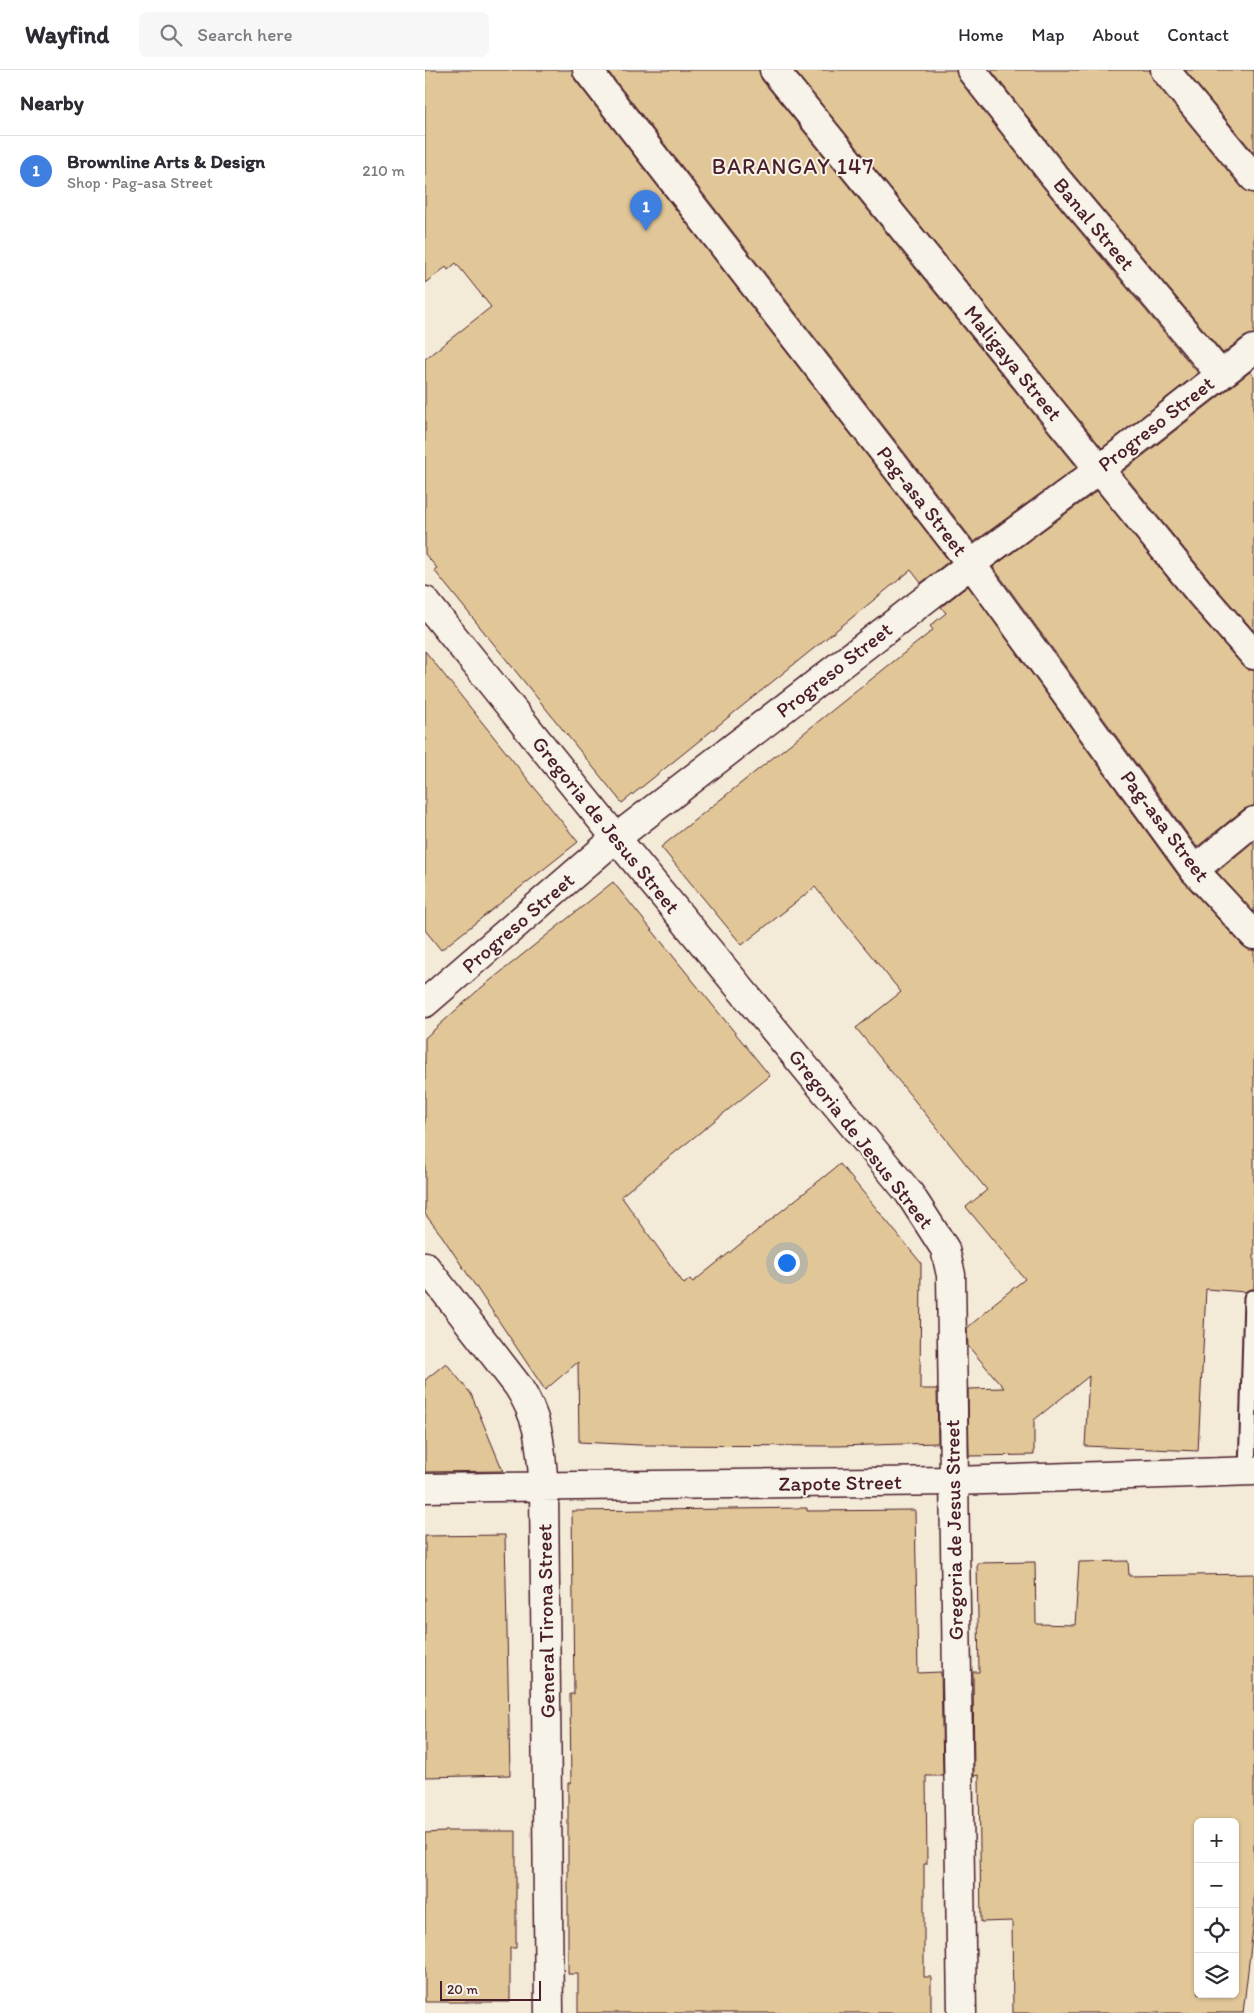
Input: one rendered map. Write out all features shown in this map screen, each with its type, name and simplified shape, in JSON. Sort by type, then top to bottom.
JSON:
[{"type":"street","name":"Pag-asa Street","points":[[587,70],[971,564],[1194,870],[1254,935]]},
{"type":"street","name":"Maligaya Street","points":[[774,70],[1200,593],[1254,655]]},
{"type":"street","name":"Banal Street","points":[[971,70],[1055,177],[1220,374]]},
{"type":"street","points":[[1165,70],[1254,178]]},
{"type":"street","name":"Progreso Street","points":[[425,1003],[616,838],[971,564],[1254,350]]},
{"type":"street","name":"Gregoria de Jesus Street","points":[[425,601],[616,838],[909,1193],[945,1249],[951,1275],[952,1311],[962,2013]]},
{"type":"street","points":[[1194,870],[1254,821]]},
{"type":"street","name":"General Tirona Street","points":[[425,1266],[529,1403],[538,1426],[544,1487],[549,2013]]},
{"type":"street","name":"Zapote Street","points":[[425,1488],[953,1481],[1251,1471]]},
{"type":"lane","points":[[1251,1471],[1252,1298]]},
{"type":"building","points":[[425,70],[572,70],[575,80],[949,561],[921,583],[911,570],[622,803],[434,570],[437,568],[425,554],[425,359],[491,307],[456,263],[448,270],[446,267],[425,283]]},
{"type":"building","points":[[607,70],[759,70],[762,80],[1077,467],[974,542]]},
{"type":"building","points":[[794,70],[956,70],[959,80],[1043,187],[1198,373],[1102,448]]},
{"type":"building","points":[[991,70],[1150,70],[1153,80],[1242,188],[1254,193],[1254,334],[1244,337],[1223,353],[1067,167]]},
{"type":"building","points":[[1185,70],[1254,70],[1254,153]]},
{"type":"building","points":[[1250,372],[1254,376],[1254,631],[1212,583],[1122,472]]},
{"type":"building","points":[[1097,491],[1188,603],[1242,665],[1248,670],[1254,670],[1254,806],[1244,809],[1197,847],[993,567]]},
{"type":"building","points":[[968,586],[1181,879],[1243,946],[1249,950],[1254,950],[1254,1289],[1246,1292],[1206,1289],[1198,1451],[1085,1446],[1089,1376],[1034,1420],[1034,1455],[969,1456],[968,1389],[1004,1388],[968,1346],[967,1328],[1025,1279],[966,1207],[987,1190],[856,1028],[901,992],[815,887],[742,945],[661,847],[933,630],[930,626],[946,613],[941,607]]},
{"type":"building","points":[[425,651],[578,842],[441,950],[425,930]]},
{"type":"building","points":[[1254,841],[1254,912],[1217,872]]},
{"type":"building","points":[[613,882],[770,1076],[621,1196],[684,1284],[690,1279],[693,1282],[840,1164],[921,1263],[920,1389],[937,1389],[938,1443],[837,1446],[640,1445],[579,1442],[578,1362],[545,1390],[442,1236],[425,1214],[425,1038],[476,992]]},
{"type":"building","points":[[446,1363],[471,1394],[503,1471],[425,1472],[425,1380]]},
{"type":"building","points":[[807,1508],[807,1511],[915,1510],[918,1673],[941,1672],[943,1776],[926,1776],[927,1864],[924,1864],[924,1977],[931,1977],[931,2013],[578,2013],[578,1974],[568,1974],[568,1783],[571,1783],[570,1694],[574,1694],[572,1511]]},
{"type":"building","points":[[505,1535],[510,1775],[425,1777],[425,1536]]},
{"type":"building","points":[[1128,1561],[1129,1576],[1254,1574],[1254,1920],[1243,2013],[1013,2013],[1012,1921],[981,1922],[979,1775],[974,1776],[973,1672],[979,1672],[977,1563],[1035,1562],[1036,1624],[1075,1625],[1079,1562]]},
{"type":"building","points":[[445,1831],[516,1831],[516,1948],[510,1948],[510,2002],[425,2002],[425,1833]]},
{"type":"place","name":"Brownline Arts & Design","points":[[646,231]]},
{"type":"district","name":"BARANGAY 147","points":[[793,166]]}]
